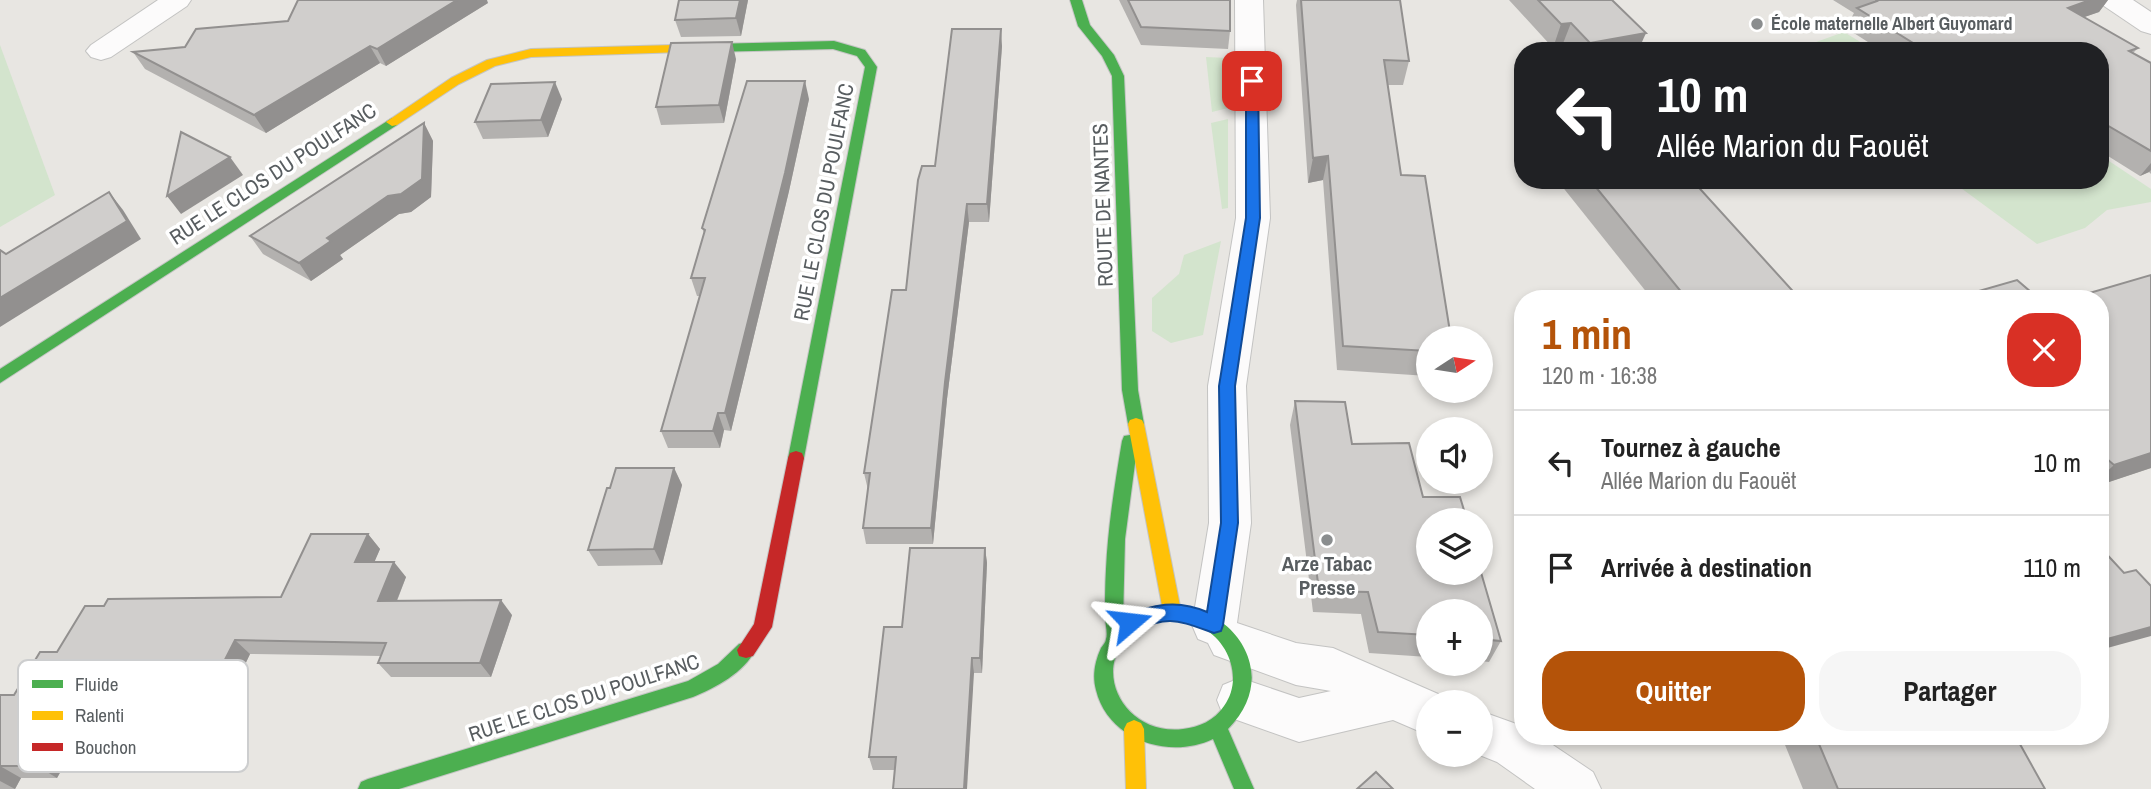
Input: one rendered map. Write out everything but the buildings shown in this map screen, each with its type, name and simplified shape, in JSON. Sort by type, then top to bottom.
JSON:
[{"type":"street","points":[[101,51],[177,0]]},
{"type":"street","name":"ROUTE DE NANTES","points":[[1076,0],[1084,26],[1108,55],[1118,76],[1130,390],[1172,611]]},
{"type":"street","points":[[1249,0],[1253,218],[1227,386],[1230,523],[1222,633],[1240,660],[1244,682],[1229,714],[1199,737],[1177,741],[1155,738],[1134,729],[1117,713],[1107,694],[1102,674],[1105,654],[1115,637],[1130,622],[1150,614],[1172,611],[1193,615],[1222,633],[1296,664],[1333,669],[1410,706]]},
{"type":"street","points":[[2115,0],[2151,25]]},
{"type":"street","name":"RUE LE CLOS DU POULFANC","points":[[0,377],[455,81],[491,63],[531,53],[834,45],[859,50],[867,56],[871,67],[763,627],[751,646],[734,665],[693,688],[368,789]]},
{"type":"street","name":"ROUTE DE NANTES","points":[[1115,637],[1112,580],[1116,522],[1134,421]]},
{"type":"street","points":[[1229,714],[1299,720],[1410,706]]},
{"type":"street","points":[[1229,714],[1244,789]]},
{"type":"street","points":[[1134,729],[1136,789]]},
{"type":"street","points":[[1493,738],[1514,746],[1576,789]]},
{"type":"green space","points":[[1844,32],[1860,42],[1816,42]]},
{"type":"green space","points":[[0,45],[55,195],[0,227]]},
{"type":"green space","points":[[1206,57],[1228,58],[1228,108],[1212,112]]},
{"type":"green space","points":[[1228,119],[1228,208],[1222,209],[1211,123]]},
{"type":"green space","points":[[2109,161],[2151,189],[2151,202],[2107,210],[2085,228],[2037,244],[1962,189],[2109,189]]},
{"type":"green space","points":[[1221,241],[1203,335],[1171,343],[1152,331],[1152,298],[1179,274],[1184,255]]},
{"type":"traffic: fast","points":[[1076,0],[1084,26],[1108,55],[1118,76],[1130,390],[1136,424]]},
{"type":"traffic: fast","points":[[709,48],[834,45],[861,53],[871,67],[796,458]]},
{"type":"traffic: fast","points":[[0,377],[392,122]]},
{"type":"traffic: fast","points":[[1115,637],[1116,539],[1130,441]]},
{"type":"traffic: fast","points":[[1172,611],[1213,624],[1230,640],[1240,658],[1243,677],[1239,696],[1231,713],[1217,727],[1198,736],[1175,739],[1151,735],[1124,719],[1110,702],[1103,676],[1109,651],[1125,630],[1144,618],[1172,611]]},
{"type":"traffic: fast","points":[[368,789],[693,688],[725,670],[746,650]]},
{"type":"traffic: fast","points":[[1218,728],[1244,789]]},
{"type":"traffic: slow","points":[[392,122],[455,81],[491,63],[531,53],[709,48]]},
{"type":"traffic: slow","points":[[1136,424],[1172,611]]},
{"type":"traffic: slow","points":[[1134,729],[1136,789]]},
{"type":"traffic: jam","points":[[746,650],[763,627],[796,458]]},
{"type":"place","name":"École maternelle Albert Guyomard","points":[[1757,24]]},
{"type":"place","name":"Arze Tabac Presse","points":[[1327,540]]},
{"type":"route","points":[[1130,622],[1150,614],[1172,611],[1193,615],[1214,625],[1230,523],[1227,386],[1253,218],[1252,81]]}]
